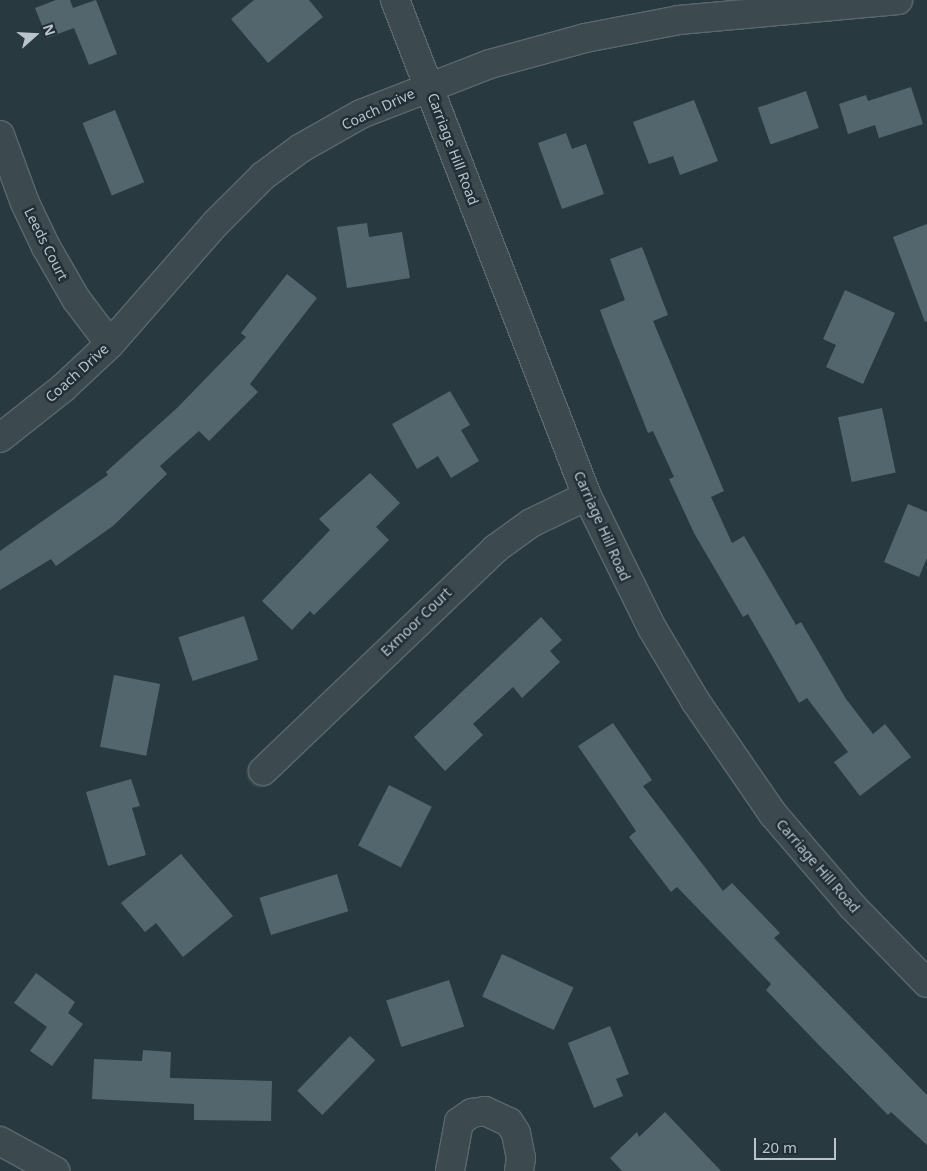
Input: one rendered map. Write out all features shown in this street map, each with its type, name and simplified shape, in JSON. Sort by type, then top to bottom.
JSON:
[{"type":"street","name":"Carriage Hill Road","points":[[395,0],[587,496],[652,628],[734,759],[816,865],[927,983]]},
{"type":"street","name":"Coach Drive","points":[[0,438],[63,388],[110,344],[216,223],[263,176],[301,148],[361,114],[428,86],[490,64],[585,38],[679,20],[782,4],[865,5],[898,0]]},
{"type":"street","name":"Leeds Court","points":[[0,135],[25,203],[46,247],[76,299],[110,344]]},
{"type":"street","name":"Exmoor Court","points":[[263,771],[495,549],[531,523],[587,496]]},
{"type":"street","points":[[450,1171],[459,1122],[472,1113],[485,1110],[509,1122],[516,1132],[521,1158],[519,1171]]},
{"type":"street","points":[[0,1141],[55,1171]]},
{"type":"green space","points":[[261,758],[271,763],[276,773],[271,783],[261,788],[251,783],[246,773],[251,763]]},
{"type":"building","points":[[56,0],[70,0],[73,8],[96,0],[117,54],[89,65],[74,28],[47,38],[35,8]]},
{"type":"building","points":[[254,0],[309,0],[323,17],[268,63],[231,19]]},
{"type":"building","points":[[911,87],[923,124],[879,138],[875,125],[848,134],[839,104],[866,95],[868,101]]},
{"type":"building","points":[[806,91],[819,128],[770,144],[758,108]]},
{"type":"building","points":[[694,100],[718,161],[680,175],[673,156],[649,164],[633,122]]},
{"type":"building","points":[[115,110],[144,182],[112,195],[83,123]]},
{"type":"building","points":[[566,133],[572,149],[586,144],[604,194],[562,209],[538,143]]},
{"type":"building","points":[[367,223],[369,237],[402,232],[410,278],[347,288],[337,227]]},
{"type":"building","points":[[927,224],[927,321],[925,322],[893,237]]},
{"type":"building","points":[[642,247],[668,315],[653,321],[724,491],[711,497],[732,543],[744,536],[796,625],[801,622],[846,699],[873,734],[885,724],[911,757],[860,796],[834,762],[848,752],[807,698],[799,703],[748,614],[743,617],[694,533],[669,479],[674,477],[653,431],[648,433],[613,345],[600,310],[625,300],[610,259]]},
{"type":"building","points":[[287,274],[317,298],[250,384],[258,392],[209,441],[199,431],[160,466],[167,474],[113,526],[56,566],[51,559],[0,590],[0,551],[108,475],[106,472],[177,408],[246,337],[241,333]]},
{"type":"building","points":[[845,290],[895,313],[863,384],[826,367],[836,345],[823,339]]},
{"type":"building","points":[[450,391],[470,425],[461,430],[479,461],[451,478],[438,456],[417,469],[392,424]]},
{"type":"building","points":[[882,408],[896,473],[852,482],[838,417]]},
{"type":"building","points":[[370,473],[400,503],[376,527],[389,540],[314,615],[310,611],[292,630],[262,601],[330,530],[319,519]]},
{"type":"building","points":[[908,504],[927,512],[927,558],[919,577],[884,562]]},
{"type":"building","points":[[244,616],[258,660],[193,681],[178,637]]},
{"type":"building","points":[[541,617],[562,640],[550,651],[560,662],[522,698],[513,687],[473,724],[483,735],[445,771],[414,737]]},
{"type":"building","points":[[114,675],[160,684],[146,756],[100,747]]},
{"type":"building","points":[[613,723],[652,780],[643,786],[723,891],[732,883],[780,933],[774,938],[927,1095],[927,1145],[891,1112],[888,1115],[814,1040],[766,990],[771,984],[677,887],[671,892],[629,837],[636,831],[578,746]]},
{"type":"building","points":[[131,779],[140,806],[132,808],[146,855],[108,866],[86,792]]},
{"type":"building","points":[[389,785],[432,807],[401,867],[358,846]]},
{"type":"building","points":[[181,854],[233,916],[183,957],[156,923],[145,932],[121,903]]},
{"type":"building","points":[[337,874],[348,911],[271,935],[260,898]]},
{"type":"building","points":[[502,954],[574,987],[554,1030],[482,997]]},
{"type":"building","points":[[36,973],[75,1002],[68,1013],[83,1024],[52,1066],[30,1051],[47,1027],[14,1003]]},
{"type":"building","points":[[449,980],[464,1027],[401,1047],[386,1000]]},
{"type":"building","points":[[610,1026],[629,1074],[616,1079],[623,1096],[594,1108],[568,1043]]},
{"type":"building","points":[[350,1036],[375,1060],[322,1115],[297,1091]]},
{"type":"building","points":[[143,1050],[171,1052],[170,1078],[272,1081],[271,1121],[194,1120],[194,1104],[92,1099],[94,1059],[142,1061]]},
{"type":"building","points":[[665,1112],[721,1171],[622,1171],[610,1158],[637,1132],[639,1137]]}]
